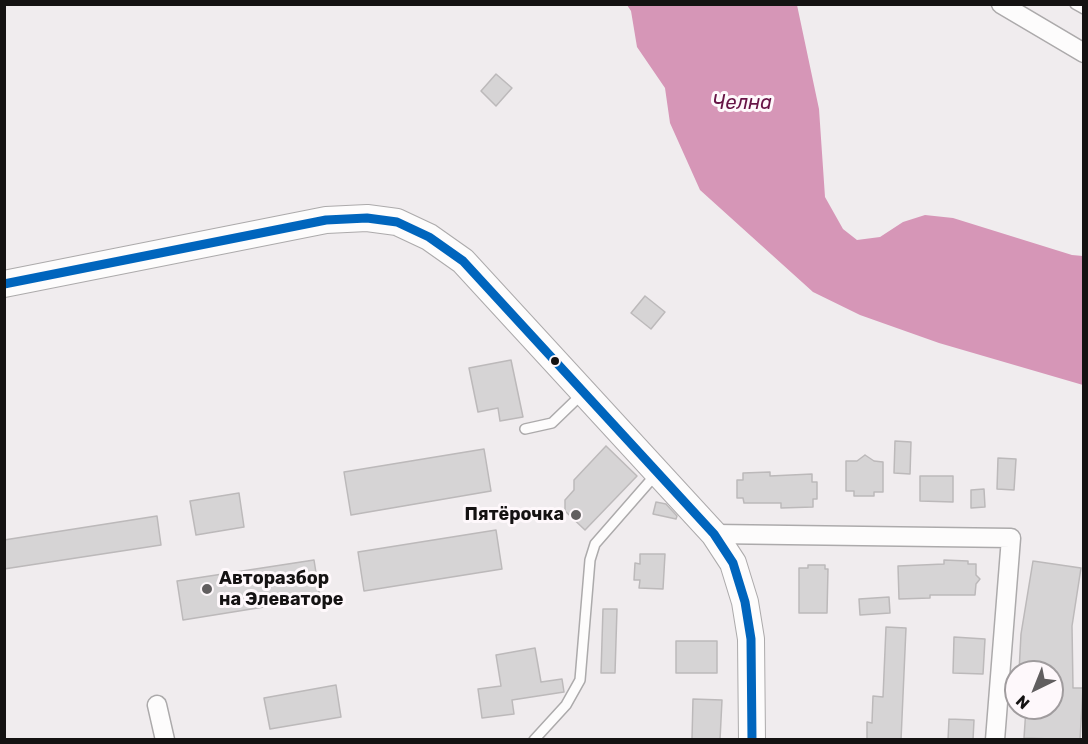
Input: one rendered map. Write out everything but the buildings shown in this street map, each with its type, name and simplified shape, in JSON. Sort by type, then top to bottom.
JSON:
[{"type":"street","points":[[1000,4],[1083,53]]},
{"type":"street","points":[[4,284],[326,220],[367,218],[397,222],[429,237],[463,261],[714,534],[733,563],[746,602],[751,639],[753,740]]},
{"type":"street","points":[[714,534],[1011,538],[994,740]]},
{"type":"street","points":[[157,705],[165,740]]},
{"type":"lane","points":[[1075,4],[1083,9]]},
{"type":"lane","points":[[525,429],[543,427],[552,423],[584,392]]},
{"type":"lane","points":[[534,740],[566,705],[580,680],[590,560],[595,544],[657,472]]},
{"type":"water","name":"Челна","points":[[627,5],[797,5],[819,109],[825,197],[843,229],[857,240],[880,237],[903,222],[925,215],[953,218],[1072,255],[1083,256],[1083,385],[939,343],[860,315],[813,292],[700,190],[670,123],[665,88],[637,47],[631,11]]},
{"type":"transit line","points":[[4,284],[326,220],[367,218],[397,222],[429,237],[463,261],[714,534],[733,563],[745,602],[751,639],[752,740]]},
{"type":"place","name":"Пятёрочка","points":[[576,515]]},
{"type":"place","name":"Авторазбор на Элеваторе","points":[[207,589]]}]
